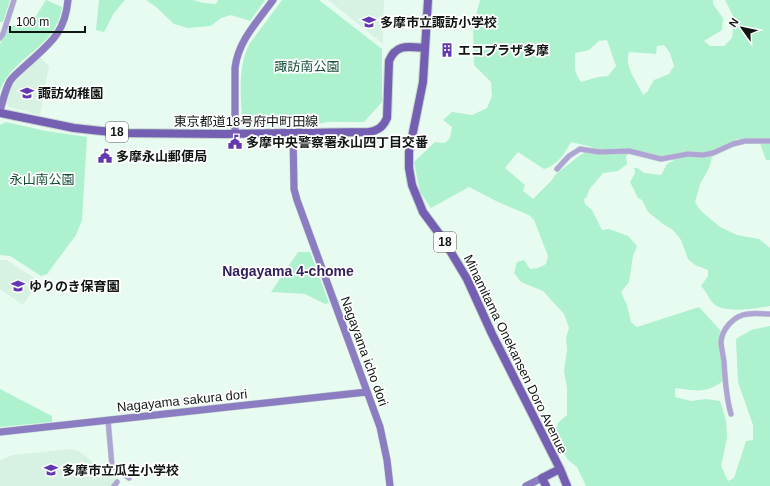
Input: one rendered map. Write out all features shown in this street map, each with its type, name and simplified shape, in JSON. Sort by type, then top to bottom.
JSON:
[{"type":"main road","name":"Minamitama Onekansen Doro Avenue","points":[[428,0],[422,90],[409,152],[409,168],[412,185],[423,212],[443,239],[467,279],[492,334],[560,469],[567,486]]},
{"type":"main road","name":"東京都道18号府中町田線","points":[[0,112],[74,128],[120,133],[235,134],[369,132],[381,128],[387,118],[389,61],[394,52],[405,47],[425,48]]},
{"type":"main road","name":"Minamitama Onekansen Doro Avenue","points":[[560,469],[571,486]]},
{"type":"main road","points":[[546,486],[542,478],[560,469]]},
{"type":"street","points":[[0,38],[3,34],[14,0]]},
{"type":"street","points":[[0,112],[6,89],[13,78],[49,45],[58,33],[66,15],[68,0]]},
{"type":"street","points":[[235,134],[236,59],[246,36],[273,0]]},
{"type":"street","name":"Nagayama icho dori","points":[[293,133],[294,189],[297,200],[383,439],[390,486]]},
{"type":"street","points":[[557,169],[569,156],[580,149],[599,152],[629,151],[661,159],[688,154],[703,155],[713,153],[733,144],[745,141],[770,141]]},
{"type":"street","points":[[731,414],[724,385],[724,360],[721,342],[724,331],[741,315],[770,314]]},
{"type":"street","name":"Nagayama sakura dori","points":[[0,432],[367,392]]},
{"type":"street","points":[[108,420],[112,466],[129,478]]},
{"type":"street","points":[[526,486],[542,478]]},
{"type":"shaded area","name":"多摩市立諏訪小学校","points":[[328,0],[384,0],[383,44]]},
{"type":"shaded area","name":"諏訪幼稚園","points":[[40,57],[49,66],[40,115],[9,107],[6,102],[12,84]]},
{"type":"shaded area","name":"ゆりのき保育園","points":[[0,260],[7,260],[37,280],[38,282],[23,305],[0,289]]},
{"type":"shaded area","name":"多摩市立瓜生小学校","points":[[70,449],[79,451],[116,480],[111,486],[0,486],[0,460],[13,455]]},
{"type":"green space","points":[[0,0],[10,0],[3,22],[0,22]]},
{"type":"green space","points":[[46,0],[62,7],[58,21],[52,33],[15,68],[6,78],[0,90],[0,44],[8,28],[18,24],[31,24]]},
{"type":"green space","points":[[99,0],[125,0],[114,13],[104,32],[96,30]]},
{"type":"green space","points":[[146,0],[192,0],[216,4],[218,0],[265,0],[250,21],[231,15],[221,18],[211,26],[188,28],[174,24]]},
{"type":"green space","name":"諏訪南公園","points":[[282,0],[319,0],[382,49],[382,102],[364,122],[327,122],[313,125],[246,126],[242,121],[241,71],[246,52],[250,43]]},
{"type":"green space","points":[[480,0],[713,0],[713,4],[723,18],[722,30],[704,41],[710,46],[724,46],[732,38],[734,18],[725,0],[770,0],[770,160],[766,160],[758,138],[737,139],[712,157],[709,168],[700,184],[695,202],[701,211],[720,227],[737,235],[759,239],[770,248],[770,306],[731,310],[717,306],[712,302],[701,286],[708,276],[708,270],[695,265],[688,259],[681,240],[673,230],[648,212],[642,200],[638,198],[630,182],[635,173],[634,168],[637,168],[644,173],[661,175],[667,164],[674,160],[673,155],[655,157],[631,149],[626,157],[627,164],[618,171],[603,173],[589,190],[587,197],[584,199],[585,204],[592,210],[602,230],[609,229],[628,236],[637,246],[633,256],[629,282],[621,292],[627,305],[631,322],[637,327],[699,307],[720,330],[721,354],[727,378],[714,387],[708,389],[690,390],[675,388],[675,397],[691,401],[706,399],[720,401],[726,420],[727,438],[721,466],[728,481],[734,478],[746,441],[753,440],[753,425],[738,382],[736,339],[751,330],[770,326],[770,486],[586,486],[577,467],[568,460],[554,436],[558,423],[567,415],[567,388],[564,371],[567,350],[566,338],[569,328],[564,314],[543,291],[521,282],[514,273],[517,262],[524,260],[530,269],[538,268],[546,264],[548,256],[534,220],[529,215],[498,202],[469,187],[431,208],[420,192],[414,162],[435,142],[445,143],[450,138],[452,127],[443,120],[452,112],[472,115],[487,108],[492,96],[491,82],[474,65],[473,27]],"holes":[[[607,40],[616,66],[608,76],[581,82],[576,71],[575,53],[589,50],[599,41]],[[664,45],[670,53],[674,66],[669,74],[654,80],[647,92],[643,95],[628,64],[629,52],[656,54],[657,46]],[[571,142],[592,147],[556,174],[533,199],[523,191],[525,185],[505,168],[518,152],[544,169],[553,165],[563,155]]]},
{"type":"green space","name":"永山南公園","points":[[6,122],[46,131],[87,137],[82,220],[76,235],[47,274],[41,276],[10,256],[0,255],[0,125]]},
{"type":"green space","points":[[298,252],[310,252],[329,303],[325,304],[305,294],[271,292]]},
{"type":"green space","points":[[0,389],[52,416],[52,422],[0,427]]},
{"type":"place","name":"多摩市立諏訪小学校","points":[[369,22]]},
{"type":"place","name":"エコプラザ多摩","points":[[447,50]]},
{"type":"place","name":"諏訪幼稚園","points":[[27,93]]},
{"type":"place","name":"多摩中央警察署永山四丁目交番","points":[[235,142]]},
{"type":"place","name":"多摩永山郵便局","points":[[105,156]]},
{"type":"place","name":"ゆりのき保育園","points":[[18,286]]},
{"type":"place","name":"多摩市立瓜生小学校","points":[[51,470]]},
{"type":"district","name":"Nagayama 4-chome","points":[[288,271]]}]
